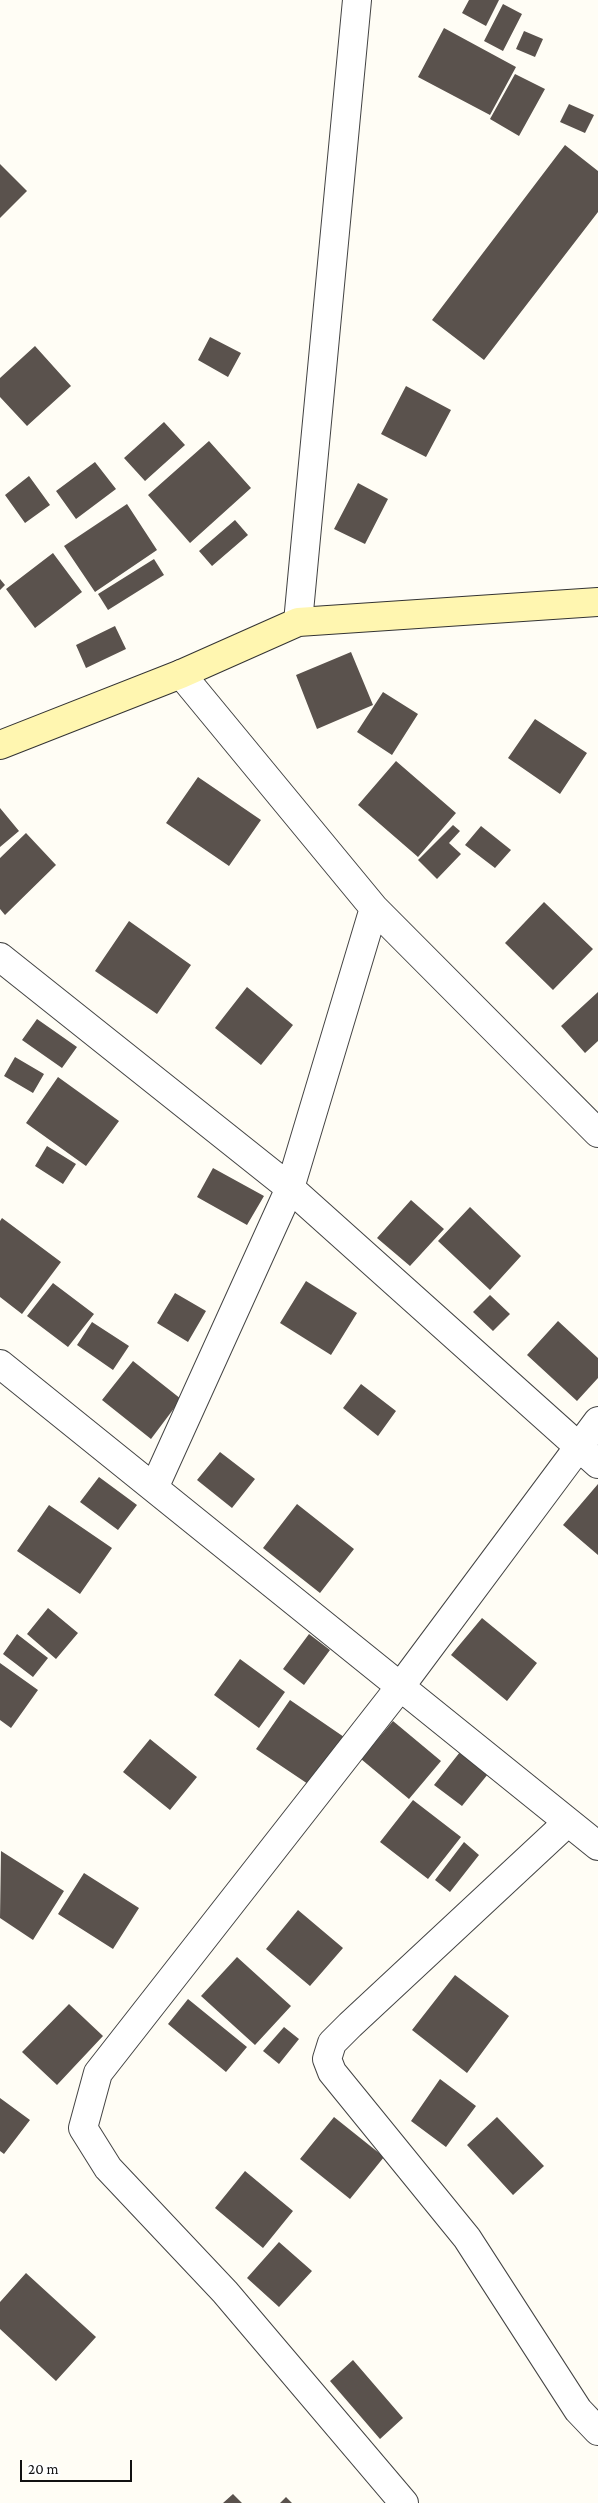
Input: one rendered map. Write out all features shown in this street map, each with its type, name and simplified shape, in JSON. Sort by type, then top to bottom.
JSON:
[{"type":"main road","points":[[0,745],[181,674],[298,622],[598,602]]},
{"type":"street","points":[[298,622],[356,0]]},
{"type":"street","points":[[181,674],[374,908],[598,1133]]},
{"type":"street","points":[[154,1488],[290,1188],[374,908]]},
{"type":"street","points":[[0,957],[290,1188],[589,1455]]},
{"type":"street","points":[[0,1364],[598,1846]]},
{"type":"street","points":[[404,2503],[225,2292],[108,2168],[83,2128],[98,2073],[400,1687],[589,1455],[598,1421]]},
{"type":"street","points":[[568,1822],[344,2031],[332,2043],[327,2059],[332,2072],[467,2238],[578,2410],[598,2431]]},
{"type":"building","points":[[469,0],[499,0],[486,26],[462,13]]},
{"type":"building","points":[[503,4],[522,14],[503,51],[484,41]]},
{"type":"building","points":[[444,28],[516,67],[490,115],[418,77]]},
{"type":"building","points":[[524,31],[543,39],[535,57],[516,49]]},
{"type":"building","points":[[515,74],[545,89],[519,136],[490,119]]},
{"type":"building","points":[[569,104],[594,115],[585,133],[560,122]]},
{"type":"building","points":[[565,145],[598,171],[598,212],[484,360],[432,320]]},
{"type":"building","points":[[0,164],[27,191],[0,218]]},
{"type":"building","points":[[210,337],[241,353],[228,377],[198,360]]},
{"type":"building","points":[[35,346],[71,386],[27,426],[0,397],[0,378]]},
{"type":"building","points":[[406,386],[451,410],[426,457],[381,434]]},
{"type":"building","points":[[164,422],[185,445],[145,481],[124,458]]},
{"type":"building","points":[[209,441],[251,488],[190,543],[148,495]]},
{"type":"building","points":[[95,462],[116,489],[76,519],[56,491]]},
{"type":"building","points":[[29,476],[50,505],[25,523],[5,495]]},
{"type":"building","points":[[358,483],[388,499],[365,544],[334,529]]},
{"type":"building","points":[[127,504],[157,550],[95,592],[64,546]]},
{"type":"building","points":[[235,520],[248,535],[212,566],[199,551]]},
{"type":"building","points":[[53,553],[82,592],[35,628],[6,589]]},
{"type":"building","points":[[154,559],[164,575],[108,610],[98,594]]},
{"type":"building","points":[[0,579],[5,585],[0,590]]},
{"type":"building","points":[[115,626],[126,649],[86,668],[76,645]]},
{"type":"building","points":[[351,652],[373,705],[317,729],[296,675]]},
{"type":"building","points":[[383,692],[418,714],[392,755],[357,732]]},
{"type":"building","points":[[535,719],[587,753],[560,794],[508,758]]},
{"type":"building","points":[[396,761],[456,813],[418,857],[358,805]]},
{"type":"building","points":[[198,777],[261,820],[229,866],[166,823]]},
{"type":"building","points":[[0,808],[19,831],[0,847]]},
{"type":"building","points":[[453,825],[460,831],[449,843],[461,854],[437,879],[418,860]]},
{"type":"building","points":[[481,826],[511,850],[495,868],[465,845]]},
{"type":"building","points":[[26,833],[56,865],[5,915],[0,909],[0,858]]},
{"type":"building","points":[[544,902],[593,949],[553,990],[505,943]]},
{"type":"building","points":[[129,921],[191,965],[157,1014],[95,971]]},
{"type":"building","points":[[247,987],[293,1025],[261,1065],[215,1028]]},
{"type":"building","points":[[598,992],[598,1041],[585,1053],[561,1026]]},
{"type":"building","points":[[37,1019],[77,1047],[62,1068],[22,1040]]},
{"type":"building","points":[[15,1057],[44,1074],[33,1093],[4,1076]]},
{"type":"building","points":[[58,1077],[119,1121],[86,1166],[26,1123]]},
{"type":"building","points":[[47,1146],[76,1164],[63,1184],[35,1166]]},
{"type":"building","points":[[213,1168],[264,1196],[247,1225],[197,1197]]},
{"type":"building","points":[[411,1200],[444,1229],[410,1266],[377,1238]]},
{"type":"building","points":[[470,1207],[521,1256],[490,1290],[438,1241]]},
{"type":"building","points":[[2,1218],[61,1262],[22,1314],[0,1297],[0,1221]]},
{"type":"building","points":[[306,1281],[357,1313],[331,1355],[280,1323]]},
{"type":"building","points":[[53,1283],[94,1314],[68,1347],[27,1316]]},
{"type":"building","points":[[175,1293],[206,1311],[188,1342],[157,1323]]},
{"type":"building","points":[[490,1295],[510,1314],[493,1331],[473,1312]]},
{"type":"building","points":[[558,1321],[598,1358],[598,1378],[577,1401],[527,1355]]},
{"type":"building","points":[[92,1322],[129,1346],[113,1370],[77,1345]]},
{"type":"building","points":[[133,1361],[181,1399],[151,1439],[102,1400]]},
{"type":"building","points":[[361,1384],[396,1411],[378,1436],[343,1408]]},
{"type":"building","points":[[220,1452],[255,1479],[232,1508],[197,1480]]},
{"type":"building","points":[[99,1477],[137,1505],[118,1530],[80,1502]]},
{"type":"building","points":[[598,1484],[598,1555],[563,1525]]},
{"type":"building","points":[[297,1504],[354,1549],[320,1593],[263,1548]]},
{"type":"building","points":[[49,1505],[112,1548],[80,1594],[17,1551]]},
{"type":"building","points":[[48,1608],[78,1633],[56,1659],[27,1634]]},
{"type":"building","points":[[482,1618],[537,1663],[507,1701],[451,1655]]},
{"type":"building","points":[[17,1634],[48,1658],[33,1677],[3,1654]]},
{"type":"building","points":[[309,1634],[330,1650],[304,1685],[283,1669]]},
{"type":"building","points":[[240,1659],[285,1692],[259,1728],[214,1695]]},
{"type":"building","points":[[0,1663],[38,1690],[11,1728],[0,1720]]},
{"type":"building","points":[[290,1700],[344,1737],[311,1786],[256,1749]]},
{"type":"building","points":[[393,1721],[441,1761],[409,1799],[361,1759]]},
{"type":"building","points":[[150,1739],[197,1777],[170,1810],[123,1772]]},
{"type":"building","points":[[460,1752],[488,1774],[462,1806],[434,1785]]},
{"type":"building","points":[[413,1800],[461,1837],[428,1879],[380,1842]]},
{"type":"building","points":[[464,1842],[479,1855],[450,1892],[435,1880]]},
{"type":"building","points":[[1,1851],[64,1891],[33,1940],[0,1918]]},
{"type":"building","points":[[84,1873],[139,1908],[113,1949],[58,1914]]},
{"type":"building","points":[[298,1910],[343,1948],[310,1986],[266,1949]]},
{"type":"building","points":[[237,1957],[291,2006],[255,2045],[201,1996]]},
{"type":"building","points":[[455,1975],[509,2016],[467,2073],[412,2030]]},
{"type":"building","points":[[188,1999],[247,2047],[226,2072],[168,2024]]},
{"type":"building","points":[[69,2004],[103,2036],[57,2085],[22,2052]]},
{"type":"building","points":[[284,2027],[299,2039],[279,2064],[263,2051]]},
{"type":"building","points":[[440,2079],[476,2106],[446,2147],[411,2121]]},
{"type":"building","points":[[0,2098],[30,2120],[4,2154],[0,2151]]},
{"type":"building","points":[[334,2117],[384,2157],[350,2199],[300,2159]]},
{"type":"building","points":[[497,2117],[544,2166],[513,2195],[467,2145]]},
{"type":"building","points":[[245,2171],[293,2211],[263,2248],[215,2208]]},
{"type":"building","points":[[279,2242],[312,2271],[279,2307],[247,2278]]},
{"type":"building","points":[[26,2273],[96,2337],[56,2381],[0,2329],[0,2302]]},
{"type":"building","points":[[353,2360],[403,2418],[380,2439],[330,2381]]},
{"type":"building","points":[[233,2494],[242,2503],[223,2503]]},
{"type":"building","points":[[286,2497],[292,2503],[280,2503]]}]
